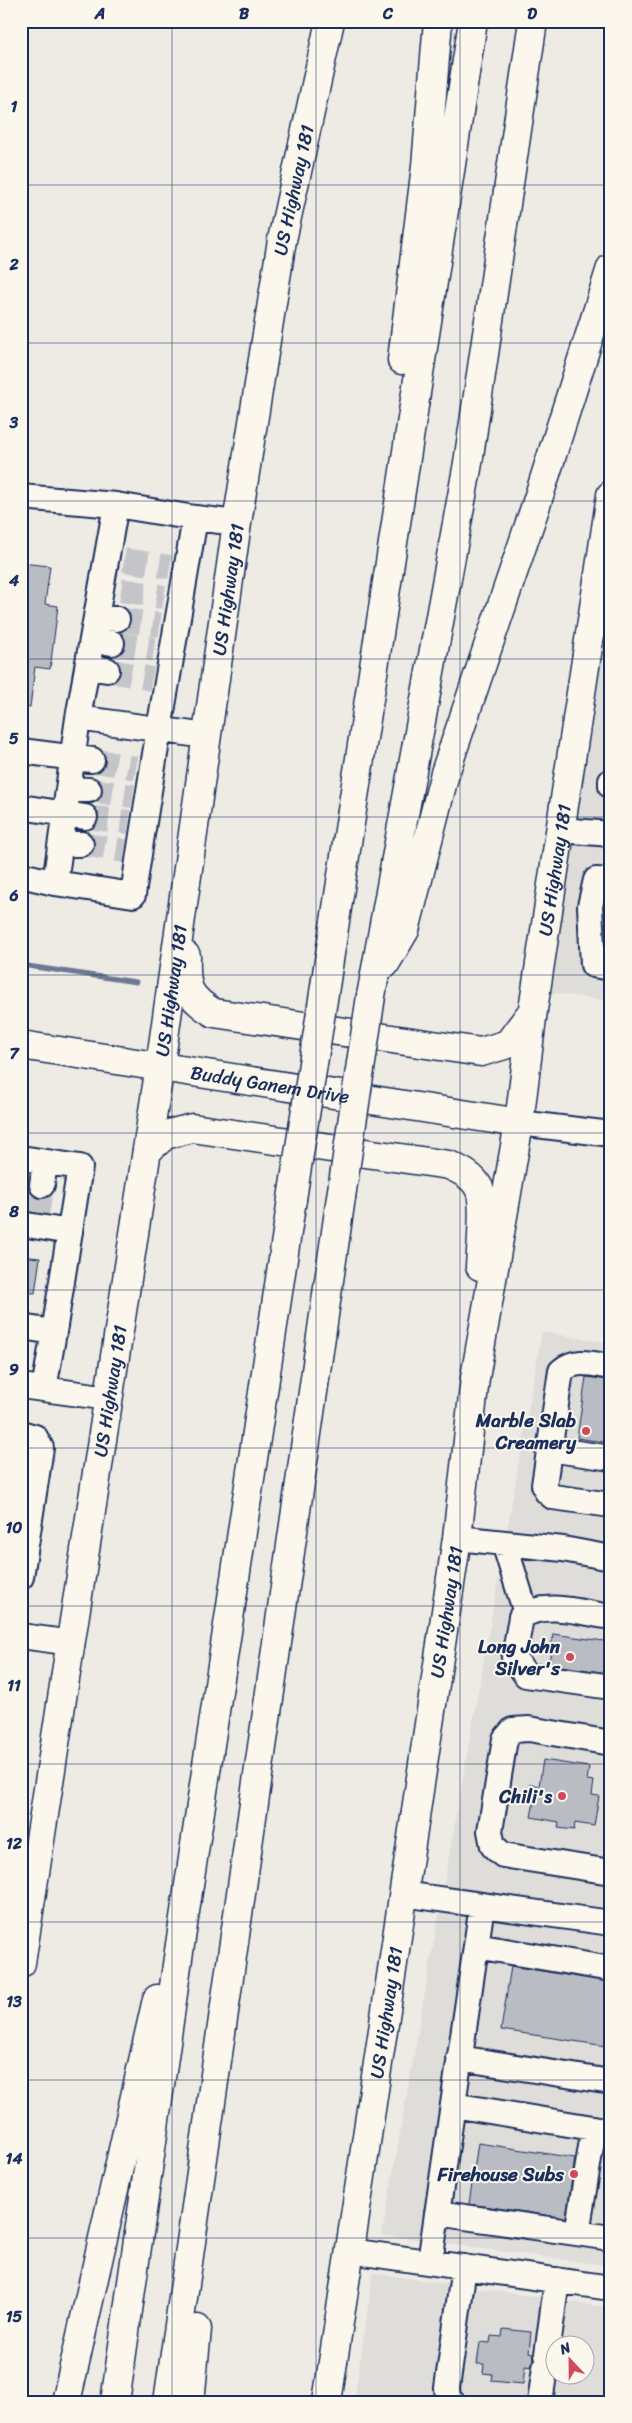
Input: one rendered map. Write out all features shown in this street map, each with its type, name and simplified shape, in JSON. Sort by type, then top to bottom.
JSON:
[{"type":"main road","name":"US Highway 181","points":[[21,1963],[160,1066],[237,523],[282,240],[330,21]]},
{"type":"main road","points":[[396,518],[387,471],[426,166],[438,21]]},
{"type":"main road","points":[[115,2402],[178,1958],[292,1199],[473,21]]},
{"type":"main road","points":[[168,2402],[341,1197],[373,988],[468,463],[533,21]]},
{"type":"main road","points":[[373,988],[405,930],[445,773],[537,502],[611,268]]},
{"type":"main road","name":"US Highway 181","points":[[327,2402],[457,1538],[475,1378],[520,1123],[533,1010],[611,495]]},
{"type":"main road","points":[[188,864],[185,982],[193,996],[202,1006],[214,1013],[481,1052],[508,1044],[533,1010]]},
{"type":"main road","name":"Buddy Ganem Drive","points":[[21,1045],[520,1123]]},
{"type":"main road","points":[[146,1151],[165,1135],[192,1128],[449,1164],[464,1171],[480,1189],[482,1215],[475,1378]]},
{"type":"main road","points":[[66,2402],[154,2006],[178,1958]]},
{"type":"main road","points":[[190,2402],[201,2282],[202,2175]]},
{"type":"street","points":[[21,497],[116,505],[237,523]]},
{"type":"street","points":[[55,883],[71,843],[83,759],[78,718],[97,669],[104,630],[115,559],[116,505]]},
{"type":"street","points":[[21,875],[55,883],[132,895],[132,852],[145,768],[160,730],[160,680],[168,626],[178,569],[195,518]]},
{"type":"street","points":[[78,718],[206,736]]},
{"type":"street","points":[[21,751],[83,759]]},
{"type":"street","points":[[611,781],[611,786]]},
{"type":"street","points":[[21,806],[75,815]]},
{"type":"street","points":[[560,830],[611,834]]},
{"type":"street","points":[[611,881],[596,880],[590,906],[593,965],[611,968]]},
{"type":"street","points":[[520,1123],[611,1134]]},
{"type":"street","points":[[21,1158],[80,1167],[44,1389]]},
{"type":"street","points":[[42,1185],[45,1162]]},
{"type":"street","points":[[31,1221],[70,1232]]},
{"type":"street","points":[[21,1327],[54,1332]]},
{"type":"street","points":[[611,1367],[578,1362],[569,1364],[561,1371],[544,1485],[547,1492],[553,1497],[611,1505]]},
{"type":"street","points":[[21,1386],[109,1398]]},
{"type":"street","points":[[21,1433],[36,1437],[41,1448],[21,1578]]},
{"type":"street","points":[[549,1449],[611,1458]]},
{"type":"street","points":[[457,1538],[563,1549],[611,1558]]},
{"type":"street","points":[[504,1543],[526,1614]]},
{"type":"street","points":[[611,1617],[546,1608],[526,1614],[521,1617],[514,1658],[526,1675],[611,1687]]},
{"type":"street","points":[[21,1636],[72,1643]]},
{"type":"street","points":[[611,1742],[529,1729],[513,1730],[505,1739],[490,1831],[493,1846],[503,1856],[611,1872]]},
{"type":"street","points":[[403,1894],[611,1923]]},
{"type":"street","points":[[430,2262],[482,1905]]},
{"type":"street","points":[[476,1946],[611,1969]]},
{"type":"street","points":[[459,2058],[611,2082]]},
{"type":"street","points":[[453,2105],[603,2130],[577,2233]]},
{"type":"street","points":[[437,2213],[611,2238]]},
{"type":"street","points":[[611,2219],[611,2230]]},
{"type":"street","points":[[350,2251],[611,2288]]},
{"type":"street","points":[[452,2402],[448,2398],[447,2388],[464,2267]]},
{"type":"street","points":[[540,2402],[557,2280]]},
{"type":"shaded area","points":[[611,557],[611,1001],[543,992]]},
{"type":"shaded area","points":[[542,1332],[611,1343],[611,2266],[382,2235]]},
{"type":"shaded area","points":[[373,2273],[611,2308],[610,2402],[354,2402]]},
{"type":"building","points":[[21,563],[50,566],[45,604],[58,606],[50,669],[35,667],[30,707],[21,706]]},
{"type":"building","points":[[21,1256],[40,1258],[35,1293],[21,1292]]},
{"type":"building","points":[[586,1377],[611,1380],[611,1443],[577,1438]]},
{"type":"building","points":[[553,1634],[611,1642],[607,1673],[549,1664]]},
{"type":"building","name":"Chili's","points":[[543,1760],[589,1767],[587,1780],[594,1781],[592,1795],[599,1796],[594,1826],[575,1823],[574,1830],[558,1828],[559,1822],[531,1817],[534,1802],[527,1801],[530,1784],[539,1786]]},
{"type":"building","points":[[511,1966],[611,1982],[611,2013],[606,2046],[501,2030]]},
{"type":"building","points":[[478,2143],[575,2158],[566,2218],[469,2204]]},
{"type":"building","points":[[503,2329],[531,2332],[529,2352],[533,2353],[534,2359],[531,2367],[525,2366],[523,2384],[491,2381],[492,2374],[483,2373],[484,2364],[477,2364],[480,2342],[490,2343],[491,2336],[502,2337]]},
{"type":"waterway","points":[[21,965],[136,982]]},
{"type":"tunnel","points":[[124,560],[170,567]]},
{"type":"tunnel","points":[[121,590],[164,597]]},
{"type":"tunnel","points":[[117,619],[160,625]]},
{"type":"tunnel","points":[[112,643],[154,649]]},
{"type":"tunnel","points":[[107,670],[152,679]]},
{"type":"tunnel","points":[[92,760],[136,768]]},
{"type":"tunnel","points":[[89,790],[133,796]]},
{"type":"tunnel","points":[[85,817],[129,822]]},
{"type":"tunnel","points":[[81,844],[125,851]]},
{"type":"tunnel","points":[[37,1214],[42,1185]]},
{"type":"place","name":"Marble Slab Creamery","points":[[586,1431]]},
{"type":"place","name":"Long John Silver's","points":[[570,1657]]},
{"type":"place","name":"Chili's","points":[[562,1796]]},
{"type":"place","name":"Firehouse Subs","points":[[574,2174]]}]
